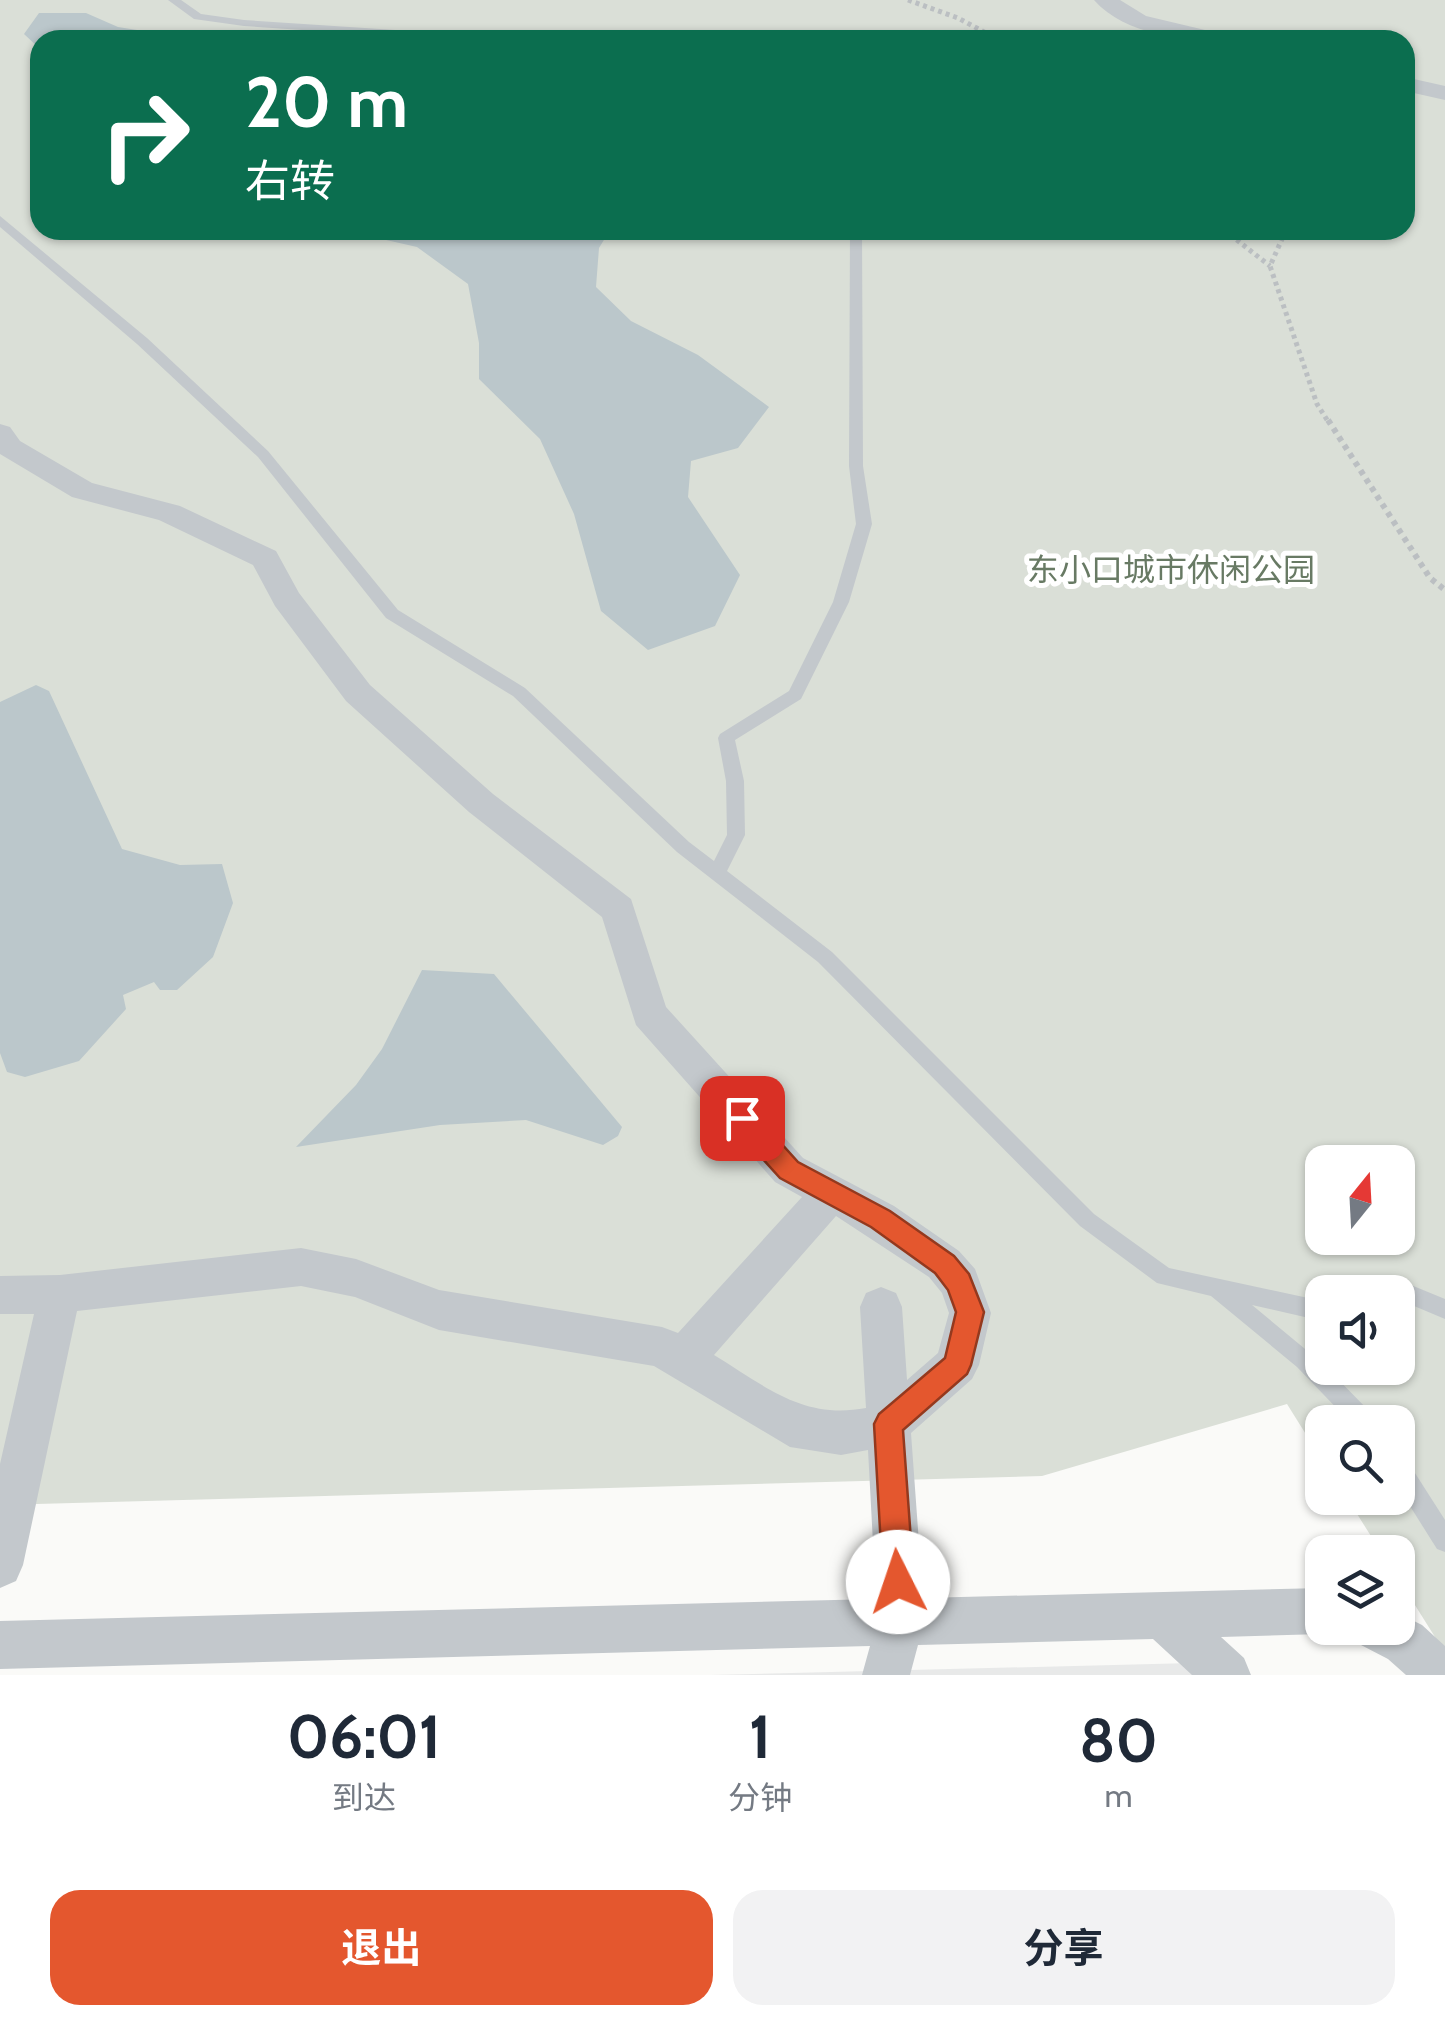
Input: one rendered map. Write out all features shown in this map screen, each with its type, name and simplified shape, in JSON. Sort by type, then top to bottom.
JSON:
[{"type":"street","points":[[1105,0],[1138,21],[1176,30]]},
{"type":"street","points":[[1415,86],[1445,93]]},
{"type":"street","points":[[0,433],[10,448],[82,490],[169,513],[264,558],[286,598],[358,693],[481,803],[618,909],[649,1014],[789,1170],[880,1219],[944,1264],[960,1283],[970,1312],[957,1365],[889,1424],[841,1434],[790,1426],[662,1347],[438,1310],[356,1278],[301,1268],[60,1294],[0,1294]]},
{"type":"street","points":[[683,1359],[831,1192]]},
{"type":"street","points":[[0,1564],[60,1294]]},
{"type":"street","points":[[882,1307],[901,1621],[886,1675]]},
{"type":"street","points":[[0,1645],[1305,1611]]},
{"type":"street","points":[[1162,1615],[1227,1675]]},
{"type":"street","points":[[1408,1645],[1442,1675]]},
{"type":"lane","points":[[174,0],[198,17],[341,30]]},
{"type":"lane","points":[[0,220],[142,340],[263,454],[392,614],[519,692],[683,847],[825,957],[1088,1220],[1164,1276],[1305,1308]]},
{"type":"lane","points":[[717,873],[736,835],[734,781],[726,738],[796,695],[841,602],[864,524],[856,466],[856,240]]},
{"type":"lane","points":[[1214,1289],[1305,1360],[1348,1405]]},
{"type":"lane","points":[[1415,1297],[1445,1309]]},
{"type":"lane","points":[[1415,1494],[1445,1542]]},
{"type":"path","points":[[908,0],[980,30]]},
{"type":"path","points":[[1237,240],[1270,266],[1317,404],[1430,578],[1445,590]]},
{"type":"path","points":[[1270,266],[1282,240]]},
{"type":"shaded area","points":[[39,13],[86,13],[118,27],[137,30],[30,30],[30,40],[24,34]]},
{"type":"shaded area","points":[[386,240],[604,240],[599,248],[596,287],[631,321],[698,355],[769,407],[738,448],[691,461],[688,497],[740,575],[715,626],[648,650],[601,611],[574,514],[540,439],[479,379],[479,343],[468,284],[417,247]]},
{"type":"shaded area","points":[[36,685],[49,691],[122,849],[180,865],[222,864],[233,903],[213,957],[177,990],[160,990],[154,982],[123,995],[126,1009],[79,1061],[25,1077],[7,1072],[0,1053],[0,702]]},
{"type":"shaded area","points":[[422,970],[494,974],[622,1127],[618,1136],[603,1145],[526,1120],[440,1125],[296,1147],[356,1085],[382,1049]]},
{"type":"shaded area","points":[[1192,1663],[1205,1675],[710,1675]]},
{"type":"green space","name":"东小口城市休闲公园","points":[[0,0],[1445,0],[1445,1653],[1415,1605],[1415,1535],[1370,1535],[1358,1515],[1415,1515],[1415,1405],[1305,1405],[1305,1433],[1287,1404],[1042,1476],[0,1505]]},
{"type":"route","points":[[742,1118],[789,1170],[880,1219],[944,1264],[960,1283],[970,1312],[957,1365],[889,1424],[898,1582]]}]
